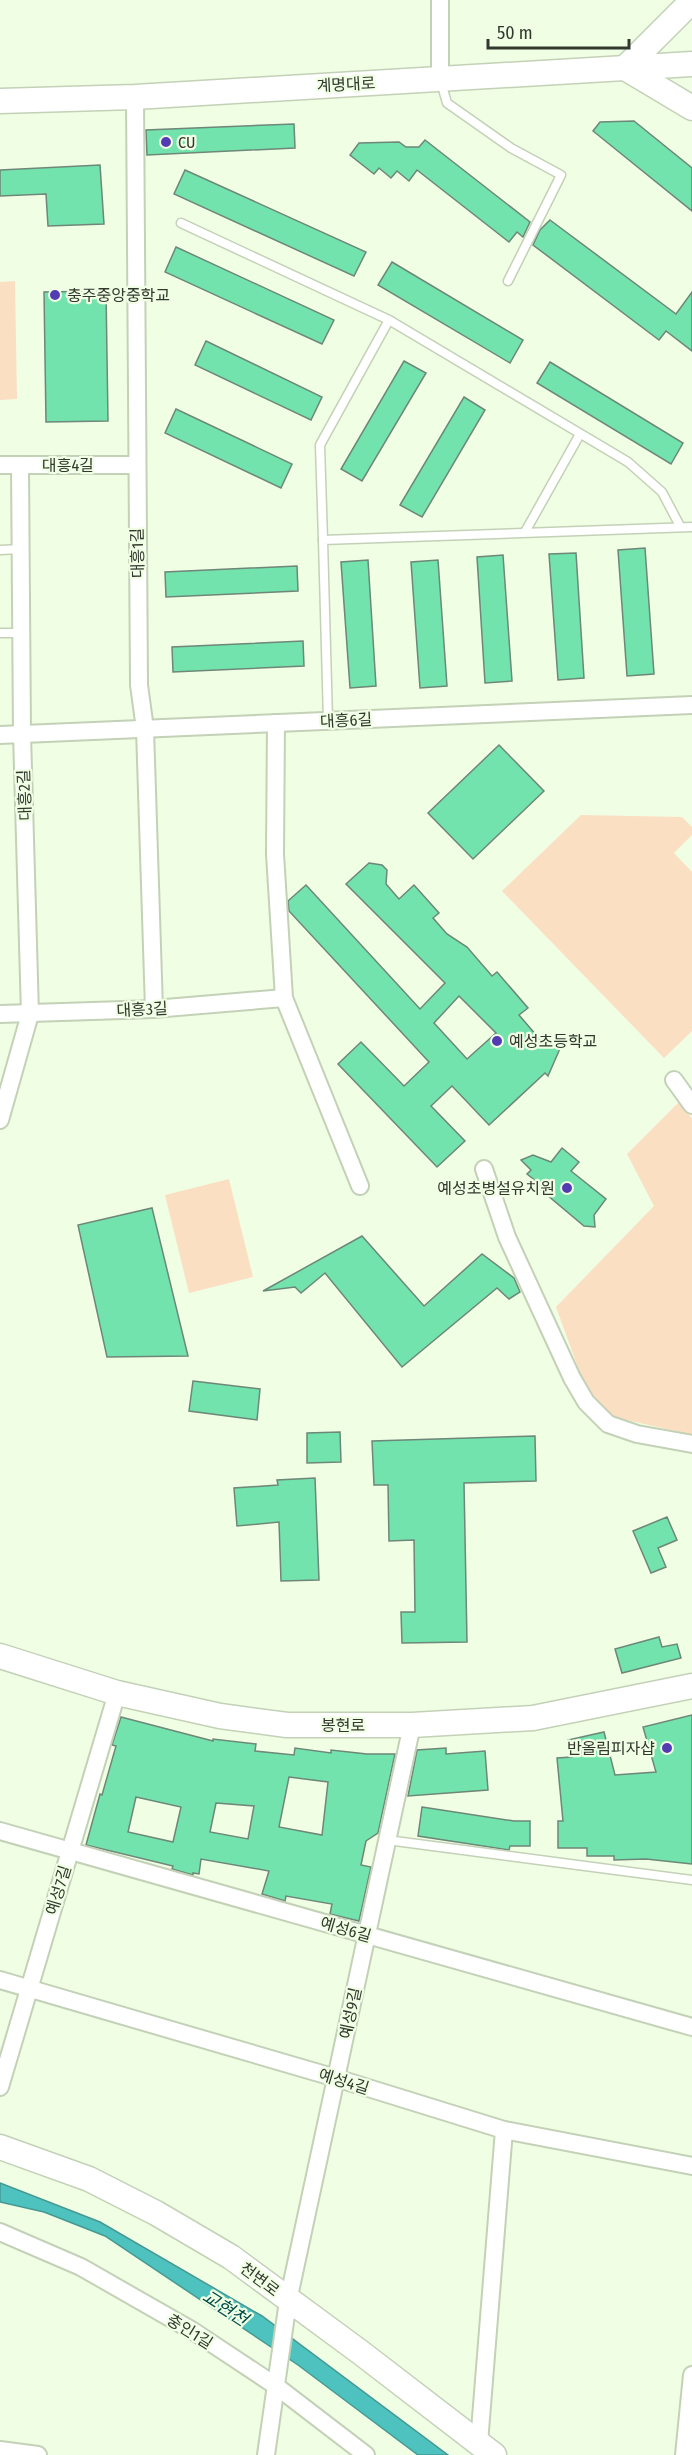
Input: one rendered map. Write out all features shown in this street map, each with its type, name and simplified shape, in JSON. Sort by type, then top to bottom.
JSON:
[{"type":"street","points":[[440,0],[440,78]]},
{"type":"street","points":[[692,2],[625,68],[692,108]]},
{"type":"street","name":"계명대로","points":[[0,101],[135,97],[692,64]]},
{"type":"street","name":"대흥1길","points":[[135,97],[139,684],[146,729],[154,1009]]},
{"type":"street","name":"대흥4길","points":[[0,465],[136,465]]},
{"type":"street","name":"대흥2길","points":[[0,1120],[30,1014],[22,734],[20,465]]},
{"type":"street","name":"대흥6길","points":[[0,735],[692,705]]},
{"type":"street","points":[[276,723],[275,854],[284,998],[360,1186]]},
{"type":"street","name":"대흥3길","points":[[0,1014],[154,1009],[284,998]]},
{"type":"street","points":[[674,1080],[692,1106]]},
{"type":"street","points":[[484,1169],[507,1237],[572,1378],[586,1402],[608,1424],[637,1434],[692,1444]]},
{"type":"street","name":"봉현로","points":[[0,1656],[117,1693],[220,1716],[287,1725],[412,1725],[533,1718],[692,1686]]},
{"type":"street","name":"예성7길","points":[[0,2086],[117,1693]]},
{"type":"street","name":"예성9길","points":[[266,2455],[287,2310],[412,1725]]},
{"type":"street","name":"예성6길","points":[[0,1831],[692,2027]]},
{"type":"street","name":"예성4길","points":[[0,1980],[336,2078],[504,2130],[692,2166]]},
{"type":"street","points":[[486,2449],[504,2130]]},
{"type":"street","name":"천변로","points":[[0,2147],[88,2179],[156,2213],[231,2257],[287,2310],[360,2352],[486,2449]]},
{"type":"street","name":"충인1길","points":[[0,2232],[81,2267],[277,2381],[366,2455]]},
{"type":"street","points":[[684,2455],[692,2375]]},
{"type":"street","points":[[0,2450],[38,2455]]},
{"type":"lane","points":[[440,78],[447,103],[511,148],[561,175],[508,281]]},
{"type":"lane","points":[[181,224],[389,320],[628,462],[662,492],[680,526]]},
{"type":"lane","points":[[328,721],[320,445],[389,320]]},
{"type":"lane","points":[[525,532],[580,434]]},
{"type":"lane","points":[[323,540],[692,527]]},
{"type":"lane","points":[[0,549],[21,549]]},
{"type":"lane","points":[[0,633],[21,633]]},
{"type":"lane","points":[[387,1840],[692,1880]]},
{"type":"shaded area","points":[[15,281],[17,399],[0,400],[0,282]]},
{"type":"shaded area","points":[[581,815],[682,817],[692,827],[692,835],[674,853],[692,872],[692,1031],[664,1058],[502,891]]},
{"type":"shaded area","points":[[680,1101],[692,1119],[692,1435],[614,1417],[585,1387],[556,1307],[654,1206],[627,1154]]},
{"type":"shaded area","points":[[229,1179],[253,1277],[189,1293],[165,1195]]},
{"type":"water","name":"교현천","points":[[0,2183],[100,2222],[262,2316],[448,2455],[418,2455],[298,2365],[105,2236],[44,2212],[0,2202]]},
{"type":"building","points":[[634,121],[692,168],[692,211],[593,131],[600,122]]},
{"type":"building","points":[[294,124],[295,148],[147,155],[146,130]]},
{"type":"building","points":[[425,140],[530,222],[523,237],[517,232],[509,242],[417,170],[409,181],[397,171],[391,178],[379,168],[374,174],[350,155],[359,143],[399,142],[406,147],[419,147]]},
{"type":"building","points":[[100,165],[104,224],[48,226],[46,194],[0,196],[0,170]]},
{"type":"building","points":[[185,170],[366,252],[354,276],[174,194]]},
{"type":"building","points":[[550,220],[676,314],[692,292],[692,351],[666,331],[659,340],[533,245],[540,230]]},
{"type":"building","points":[[176,247],[334,320],[322,344],[165,272]]},
{"type":"building","points":[[392,262],[523,340],[510,363],[378,285]]},
{"type":"building","points":[[106,291],[108,421],[46,422],[44,292]]},
{"type":"building","points":[[206,341],[322,397],[311,420],[195,365]]},
{"type":"building","points":[[404,361],[426,373],[362,481],[341,469]]},
{"type":"building","points":[[550,362],[683,443],[671,464],[537,383]]},
{"type":"building","points":[[464,397],[485,410],[422,517],[400,505]]},
{"type":"building","points":[[176,409],[292,464],[281,488],[165,433]]},
{"type":"building","points":[[645,548],[654,674],[627,676],[618,550]]},
{"type":"building","points":[[576,553],[584,678],[558,680],[549,554]]},
{"type":"building","points":[[503,555],[512,681],[485,683],[477,557]]},
{"type":"building","points":[[368,560],[376,686],[350,688],[341,562]]},
{"type":"building","points":[[438,560],[447,686],[420,688],[411,562]]},
{"type":"building","points":[[297,566],[298,591],[166,597],[165,572]]},
{"type":"building","points":[[303,641],[304,666],[173,672],[172,647]]},
{"type":"building","points":[[499,745],[544,791],[473,859],[428,813]]},
{"type":"building","points":[[369,863],[382,865],[387,870],[386,884],[399,899],[414,885],[439,913],[433,918],[447,934],[467,947],[492,976],[497,972],[528,1008],[519,1015],[543,1043],[550,1040],[562,1044],[548,1076],[545,1073],[489,1125],[452,1086],[431,1106],[465,1141],[437,1167],[338,1064],[361,1042],[404,1086],[429,1062],[289,911],[288,901],[306,885],[420,1009],[445,983],[346,884]],"holes":[[[459,996],[496,1033],[467,1059],[434,1023]]]},
{"type":"building","name":"예성초병설유치원","points":[[562,1148],[579,1162],[571,1171],[606,1199],[594,1215],[595,1227],[584,1226],[540,1189],[542,1186],[527,1174],[531,1170],[521,1160],[533,1155],[551,1162]]},
{"type":"building","points":[[152,1208],[188,1356],[107,1357],[78,1225]]},
{"type":"building","points":[[362,1236],[424,1306],[482,1254],[514,1278],[520,1292],[509,1299],[497,1288],[402,1367],[325,1273],[301,1293],[295,1287],[263,1291]]},
{"type":"building","points":[[193,1381],[260,1389],[257,1420],[189,1411]]},
{"type":"building","points":[[340,1432],[341,1462],[307,1463],[307,1433]]},
{"type":"building","points":[[535,1436],[536,1481],[464,1483],[467,1642],[402,1643],[401,1612],[415,1612],[414,1540],[389,1541],[388,1485],[374,1485],[372,1441]]},
{"type":"building","points":[[315,1478],[319,1580],[281,1581],[279,1522],[237,1526],[234,1488],[278,1485],[277,1480]]},
{"type":"building","points":[[667,1517],[677,1540],[658,1548],[666,1567],[651,1573],[633,1531]]},
{"type":"building","points":[[659,1637],[662,1647],[677,1644],[681,1658],[622,1673],[615,1649]]},
{"type":"building","points":[[692,1715],[692,1864],[646,1859],[614,1860],[614,1856],[587,1856],[587,1848],[558,1848],[558,1821],[563,1821],[557,1758],[572,1757],[568,1740],[604,1732],[615,1775],[656,1772],[643,1727]]},
{"type":"building","points":[[121,1717],[213,1741],[213,1739],[256,1744],[255,1751],[294,1755],[295,1748],[331,1753],[331,1750],[395,1754],[378,1833],[366,1841],[361,1865],[371,1867],[359,1921],[330,1914],[332,1904],[286,1896],[285,1901],[262,1894],[269,1871],[201,1859],[199,1874],[193,1873],[193,1875],[172,1869],[173,1866],[86,1845],[116,1746],[112,1745]],"holes":[[[289,1777],[328,1782],[322,1835],[279,1827]],[[136,1797],[181,1807],[173,1842],[128,1832]],[[216,1803],[254,1806],[248,1839],[210,1832]]]},
{"type":"building","points":[[446,1748],[446,1754],[485,1751],[488,1790],[408,1796],[417,1750]]},
{"type":"building","points":[[422,1807],[514,1821],[530,1821],[530,1846],[510,1846],[509,1850],[418,1836]]},
{"type":"place","name":"CU","points":[[166,142]]},
{"type":"place","name":"충주중앙중학교","points":[[55,295]]},
{"type":"place","name":"예성초등학교","points":[[497,1041]]},
{"type":"place","name":"예성초병설유치원","points":[[567,1188]]},
{"type":"place","name":"반올림피자샵","points":[[667,1748]]}]
